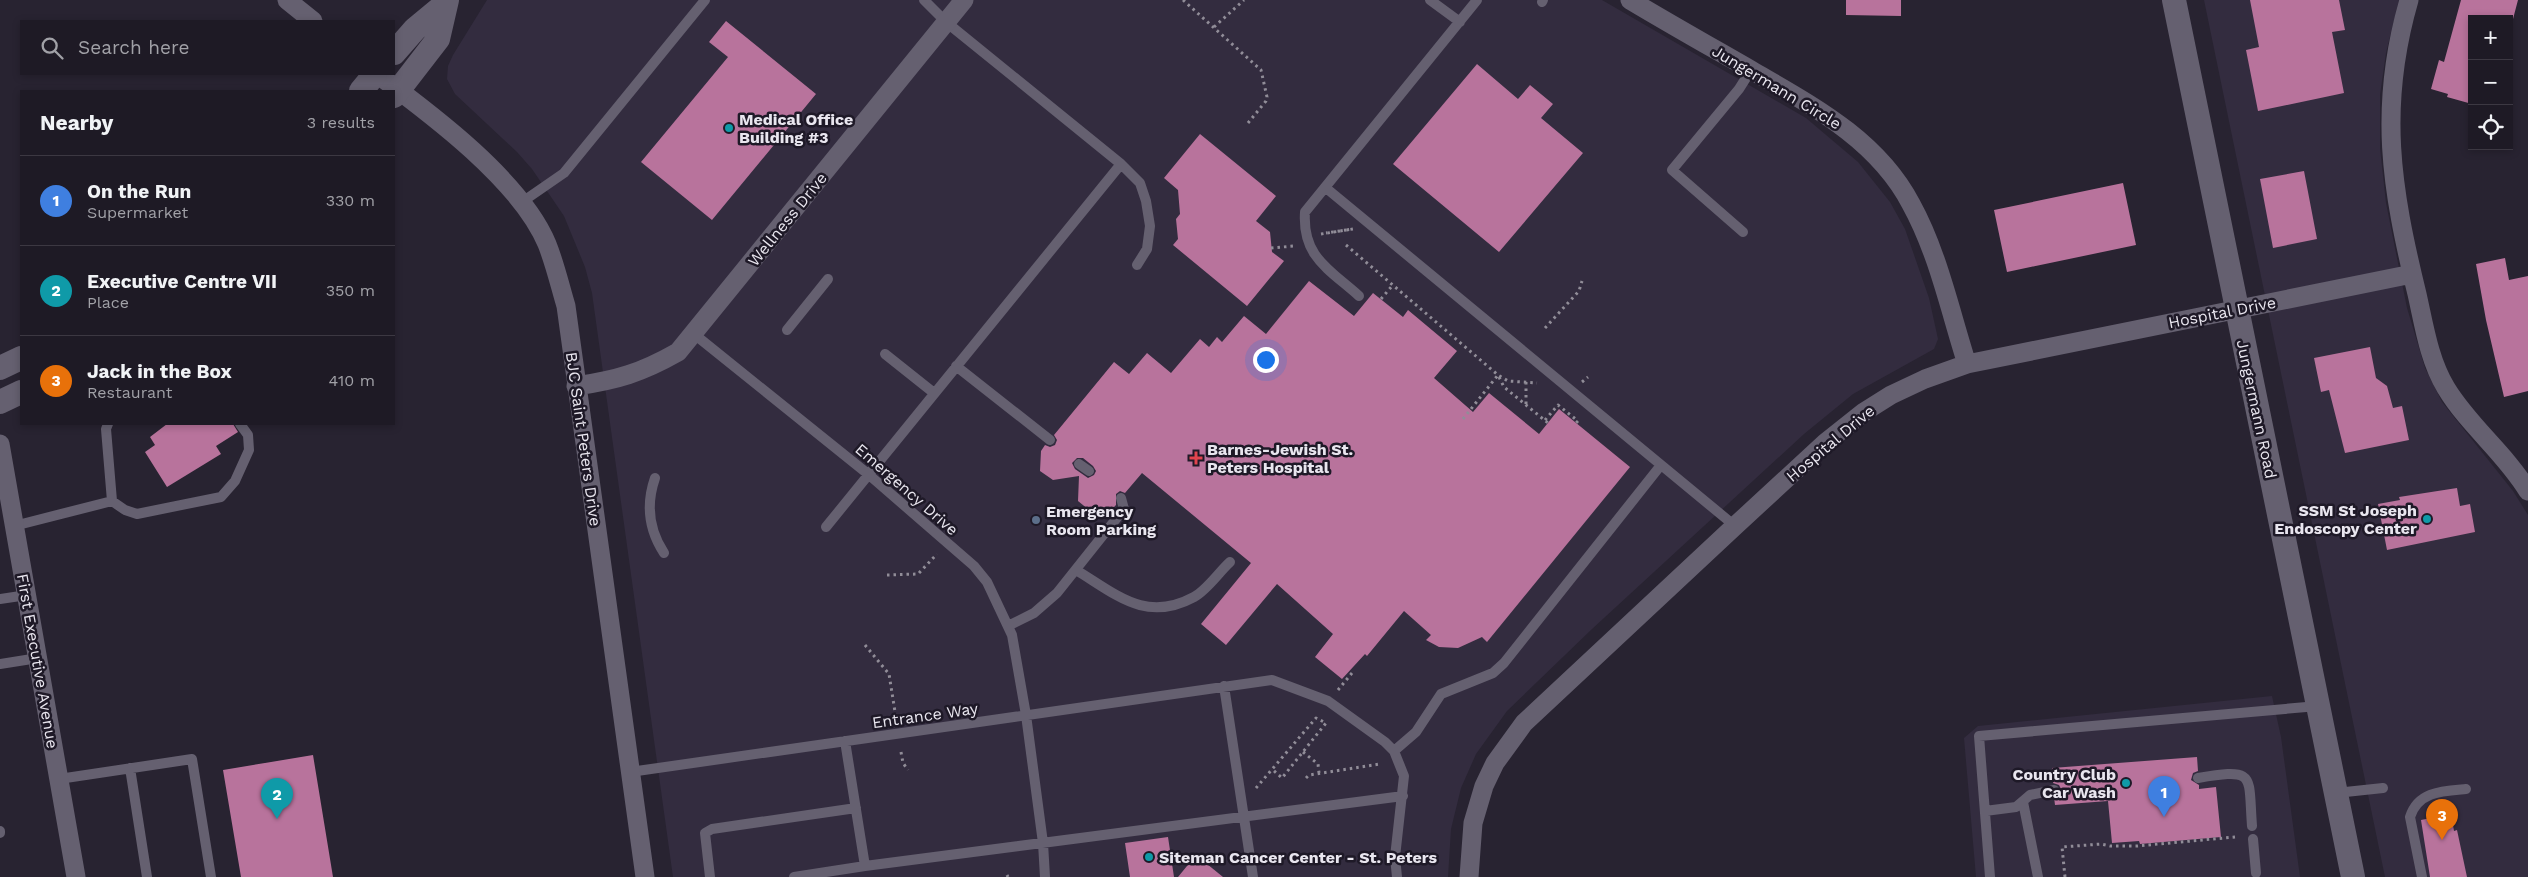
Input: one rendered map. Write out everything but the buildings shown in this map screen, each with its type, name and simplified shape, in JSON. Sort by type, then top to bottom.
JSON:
[{"type":"street","points":[[287,0],[312,20]]},
{"type":"street","name":"Wellness Drive","points":[[576,386],[614,380],[651,367],[678,352],[964,0]]},
{"type":"street","name":"Jungermann Circle","points":[[1630,0],[1838,122],[1878,159],[1911,203],[1926,238],[1967,364]]},
{"type":"street","name":"Jungermann Road","points":[[2174,0],[2353,877]]},
{"type":"street","points":[[2409,0],[2394,67],[2390,143],[2396,199],[2429,346],[2445,386],[2468,420],[2520,479],[2528,491]]},
{"type":"street","points":[[395,52],[414,29],[445,3]]},
{"type":"street","points":[[396,93],[438,39],[445,3]]},
{"type":"street","points":[[362,90],[375,75]]},
{"type":"street","name":"BJC Saint Peters Drive","points":[[377,75],[393,90]]},
{"type":"street","name":"BJC Saint Peters Drive","points":[[396,93],[494,171],[522,202],[547,243],[556,270],[566,306],[645,877]]},
{"type":"street","name":"Hospital Drive","points":[[1469,877],[1473,823],[1480,800],[1495,764],[1524,723],[1735,526],[1864,412],[1891,395],[1925,379],[1967,364],[2028,350],[2412,274]]},
{"type":"street","points":[[0,368],[20,358]]},
{"type":"street","points":[[0,402],[20,392]]},
{"type":"street","name":"First Executive Avenue","points":[[0,444],[76,877]]},
{"type":"lane","points":[[522,202],[564,173],[705,0]]},
{"type":"lane","points":[[924,0],[946,22],[1122,164],[1140,183],[1146,202],[1150,226],[1147,249],[1137,265]]},
{"type":"lane","points":[[1430,0],[1460,22]]},
{"type":"lane","points":[[1359,296],[1319,259],[1306,240],[1306,212],[1477,0]]},
{"type":"lane","points":[[1743,232],[1672,170],[1739,89],[1751,70]]},
{"type":"lane","points":[[826,527],[1122,164]]},
{"type":"lane","points":[[1326,188],[1735,526]]},
{"type":"lane","points":[[787,330],[828,279]]},
{"type":"lane","name":"Emergency Drive","points":[[694,334],[868,474],[974,566],[987,582],[1012,635],[1026,715],[1043,843],[1045,877]]},
{"type":"lane","points":[[885,354],[934,393]]},
{"type":"lane","points":[[956,366],[1050,440]]},
{"type":"lane","points":[[108,425],[106,429],[112,501],[124,510],[137,514],[221,497],[234,482],[248,450],[248,435],[241,425]]},
{"type":"lane","points":[[1079,464],[1089,471]]},
{"type":"lane","points":[[1394,751],[1416,732],[1441,694],[1493,673],[1504,663],[1661,465]]},
{"type":"lane","points":[[655,478],[649,509],[655,539],[664,553]]},
{"type":"lane","points":[[1008,626],[1034,613],[1057,593],[1124,509],[1121,498]]},
{"type":"lane","points":[[14,526],[112,501]]},
{"type":"lane","points":[[1076,570],[1133,605],[1163,608],[1196,596],[1230,562]]},
{"type":"lane","points":[[0,599],[27,595]]},
{"type":"lane","points":[[0,664],[38,658]]},
{"type":"lane","name":"Entrance Way","points":[[630,772],[1272,680],[1328,702],[1385,742],[1394,751],[1404,776],[1395,857],[1397,877]]},
{"type":"lane","points":[[1224,686],[1253,877]]},
{"type":"lane","points":[[1990,877],[1979,736],[2318,706]]},
{"type":"lane","points":[[845,741],[865,866]]},
{"type":"lane","points":[[58,779],[192,759],[211,877]]},
{"type":"lane","points":[[130,768],[147,877]]},
{"type":"lane","points":[[2198,778],[2227,772],[2244,776],[2250,785],[2252,826]]},
{"type":"lane","points":[[2336,793],[2383,788]]},
{"type":"lane","points":[[2422,877],[2410,817],[2413,808],[2428,794],[2466,789]]},
{"type":"lane","points":[[1985,811],[2016,807],[2038,792],[2054,790]]},
{"type":"lane","points":[[794,877],[865,866],[1402,796]]},
{"type":"lane","points":[[2023,802],[2038,877]]},
{"type":"lane","points":[[710,877],[705,833],[712,829],[856,808]]},
{"type":"lane","points":[[2253,839],[2256,873]]},
{"type":"path","points":[[1183,0],[1261,70],[1267,89],[1266,102],[1248,123]]},
{"type":"path","points":[[1214,27],[1244,0]]},
{"type":"path","points":[[1316,234],[1353,229],[1326,233]]},
{"type":"path","points":[[1346,245],[1498,375],[1508,381],[1541,383]]},
{"type":"path","points":[[1271,248],[1294,246]]},
{"type":"path","points":[[1545,328],[1578,291],[1582,281]]},
{"type":"path","points":[[1381,299],[1392,286]]},
{"type":"path","points":[[1498,375],[1504,387],[1546,422],[1558,405],[1578,421],[1576,423]]},
{"type":"path","points":[[1462,419],[1498,375]]},
{"type":"path","points":[[1526,382],[1526,405]]},
{"type":"path","points":[[886,575],[918,574],[938,552]]},
{"type":"path","points":[[865,645],[889,674],[896,718]]},
{"type":"path","points":[[1337,690],[1352,673]]},
{"type":"path","points":[[1256,788],[1316,718],[1326,723],[1282,778],[1272,770]]},
{"type":"path","points":[[901,752],[903,763],[908,770]]},
{"type":"path","points":[[1303,752],[1318,764],[1319,773]]},
{"type":"path","points":[[1306,778],[1309,775],[1319,773],[1380,764]]},
{"type":"path","points":[[2065,877],[2062,847],[2102,844],[2110,846],[2137,846],[2235,837]]},
{"type":"shaded area","name":"Barnes-Jewish St. Peters Hospital","points":[[487,0],[1602,0],[1806,118],[1858,162],[1890,202],[1905,229],[1929,298],[1938,339],[1934,349],[1853,394],[1804,434],[1592,629],[1507,711],[1476,754],[1461,788],[1451,829],[1448,877],[673,877],[592,293],[585,267],[564,216],[532,169],[517,152],[455,94],[447,79],[448,66],[453,55]]},
{"type":"shaded area","points":[[2204,0],[2399,0],[2386,53],[2380,95],[2380,148],[2386,203],[2407,308],[2425,368],[2442,402],[2513,491],[2528,515],[2528,877],[2385,877]]},
{"type":"shaded area","points":[[2272,696],[2281,737],[2300,877],[1976,877],[1964,738],[1978,726]]},
{"type":"place","name":"Medical Office Building #3","points":[[729,128]]},
{"type":"place","name":"Barnes-Jewish St. Peters Hospital","points":[[1196,458]]},
{"type":"place","name":"SSM St Joseph Endoscopy Center","points":[[2427,519]]},
{"type":"place","name":"Emergency Room Parking","points":[[1036,520]]},
{"type":"place","name":"Country Club Car Wash","points":[[2126,783]]},
{"type":"place","name":"On the Run","points":[[2164,817]]},
{"type":"place","name":"Executive Centre VII","points":[[277,819]]},
{"type":"place","name":"Jack in the Box","points":[[2442,840]]},
{"type":"place","name":"Siteman Cancer Center - St. Peters","points":[[1149,857]]}]
